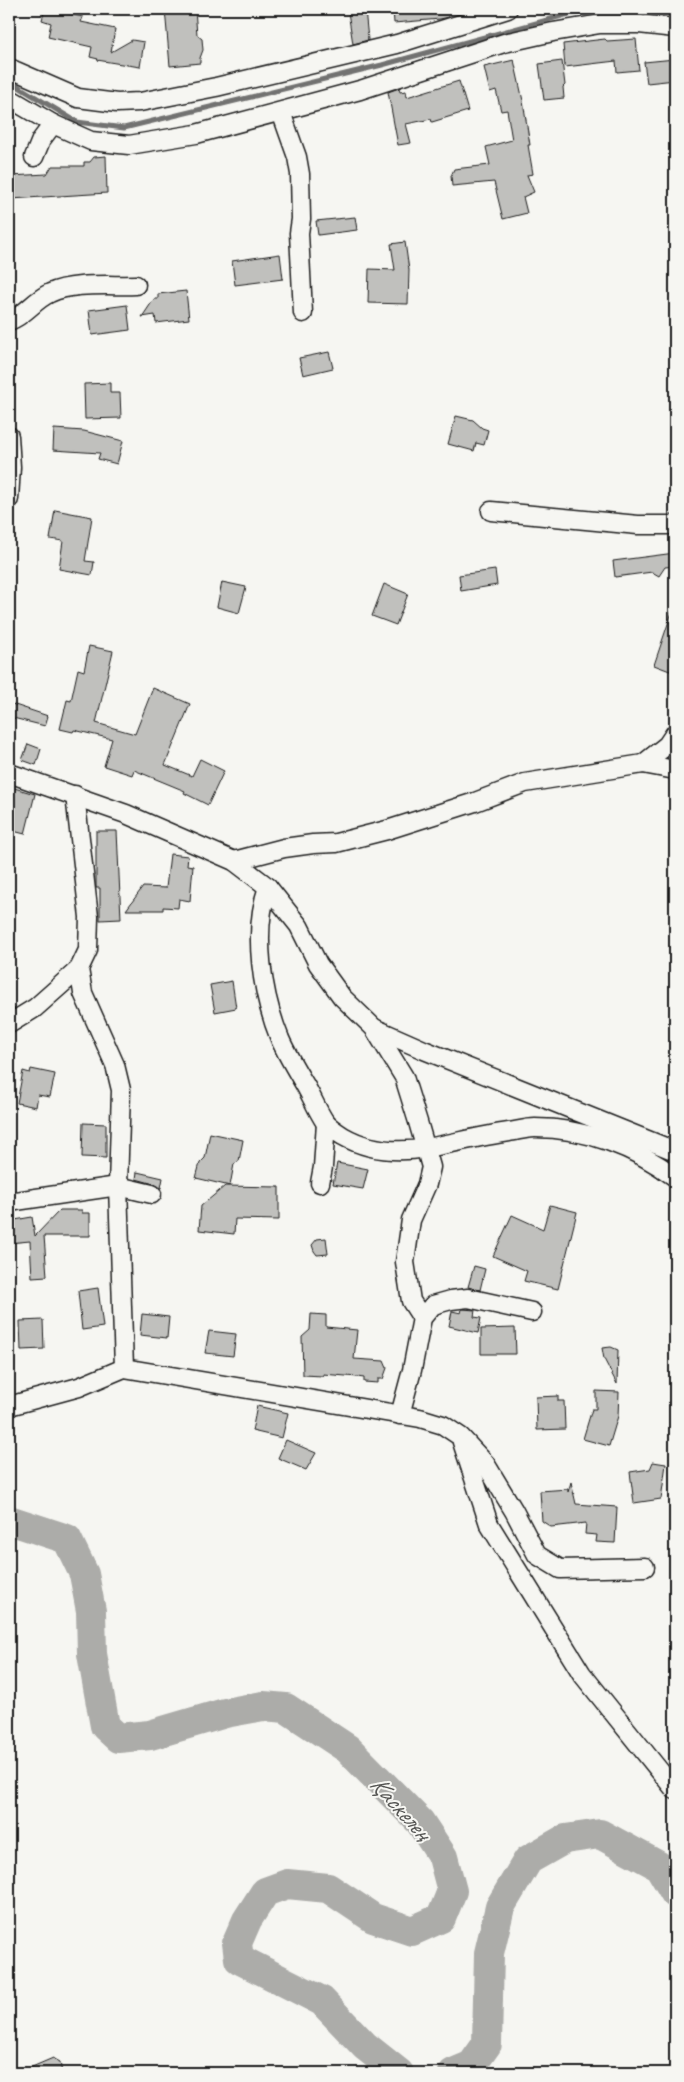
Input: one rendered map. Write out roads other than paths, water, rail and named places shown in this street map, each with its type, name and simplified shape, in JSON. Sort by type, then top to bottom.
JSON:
[{"type":"street","points":[[9,68],[78,98],[117,103],[140,102],[216,87],[397,44],[508,9]]},
{"type":"street","points":[[9,98],[53,124],[91,141],[129,145],[196,134],[281,112],[360,90],[504,43],[553,32],[600,24],[639,24],[675,28]]},
{"type":"street","points":[[281,112],[297,157],[300,174],[301,219],[299,233],[303,313]]},
{"type":"street","points":[[34,157],[41,140],[53,124]]},
{"type":"street","points":[[9,321],[21,317],[49,293],[66,287],[136,285]]},
{"type":"street","points":[[9,436],[11,467],[9,499]]},
{"type":"street","points":[[491,510],[638,525],[675,525]]},
{"type":"street","points":[[643,764],[667,745],[675,733]]},
{"type":"street","points":[[234,861],[284,848],[336,843],[387,830],[475,802],[525,783],[643,764],[675,770]]},
{"type":"street","points":[[9,773],[126,814],[234,861],[268,887],[299,926],[318,964],[342,997],[374,1028],[404,1077],[431,1167],[427,1184],[411,1220],[405,1262],[412,1302],[422,1318]]},
{"type":"street","points":[[9,1024],[35,1008],[78,969],[88,950],[89,917],[75,795]]},
{"type":"street","points":[[268,887],[262,903],[260,927],[262,970],[270,1016],[286,1053],[326,1123],[350,1140],[371,1148],[399,1151],[426,1148],[465,1139],[533,1128],[578,1132],[613,1143],[647,1158],[675,1177]]},
{"type":"street","points":[[78,969],[83,993],[115,1065],[121,1090],[118,1186],[124,1368]]},
{"type":"street","points":[[374,1028],[675,1151]]},
{"type":"street","points":[[320,1183],[324,1167],[326,1123]]},
{"type":"street","points":[[9,1202],[118,1186],[152,1194]]},
{"type":"street","points":[[400,1415],[412,1370],[422,1318],[433,1305],[468,1298],[532,1312]]},
{"type":"street","points":[[9,1406],[79,1388],[124,1368],[420,1418],[444,1425],[461,1437],[485,1463],[514,1511],[537,1555],[560,1569],[645,1567]]},
{"type":"street","points":[[461,1437],[489,1524],[582,1674],[675,1790]]},
{"type":"waterway","points":[[9,81],[77,122],[124,128],[382,65],[580,11],[610,9]]},
{"type":"waterway","name":"Қаскелең","points":[[9,1520],[67,1539],[84,1574],[91,1611],[92,1654],[105,1726],[118,1738],[150,1735],[225,1713],[263,1706],[286,1708],[348,1749],[420,1822],[443,1857],[452,1891],[441,1918],[412,1931],[373,1918],[328,1888],[287,1884],[265,1892],[247,1920],[237,1943],[239,1959],[322,2001],[365,2046],[399,2073]]},
{"type":"waterway","name":"Қаскелең","points":[[453,2073],[472,2065],[487,2044],[489,1953],[500,1907],[528,1860],[565,1839],[600,1834],[659,1866],[675,1893]]}]
